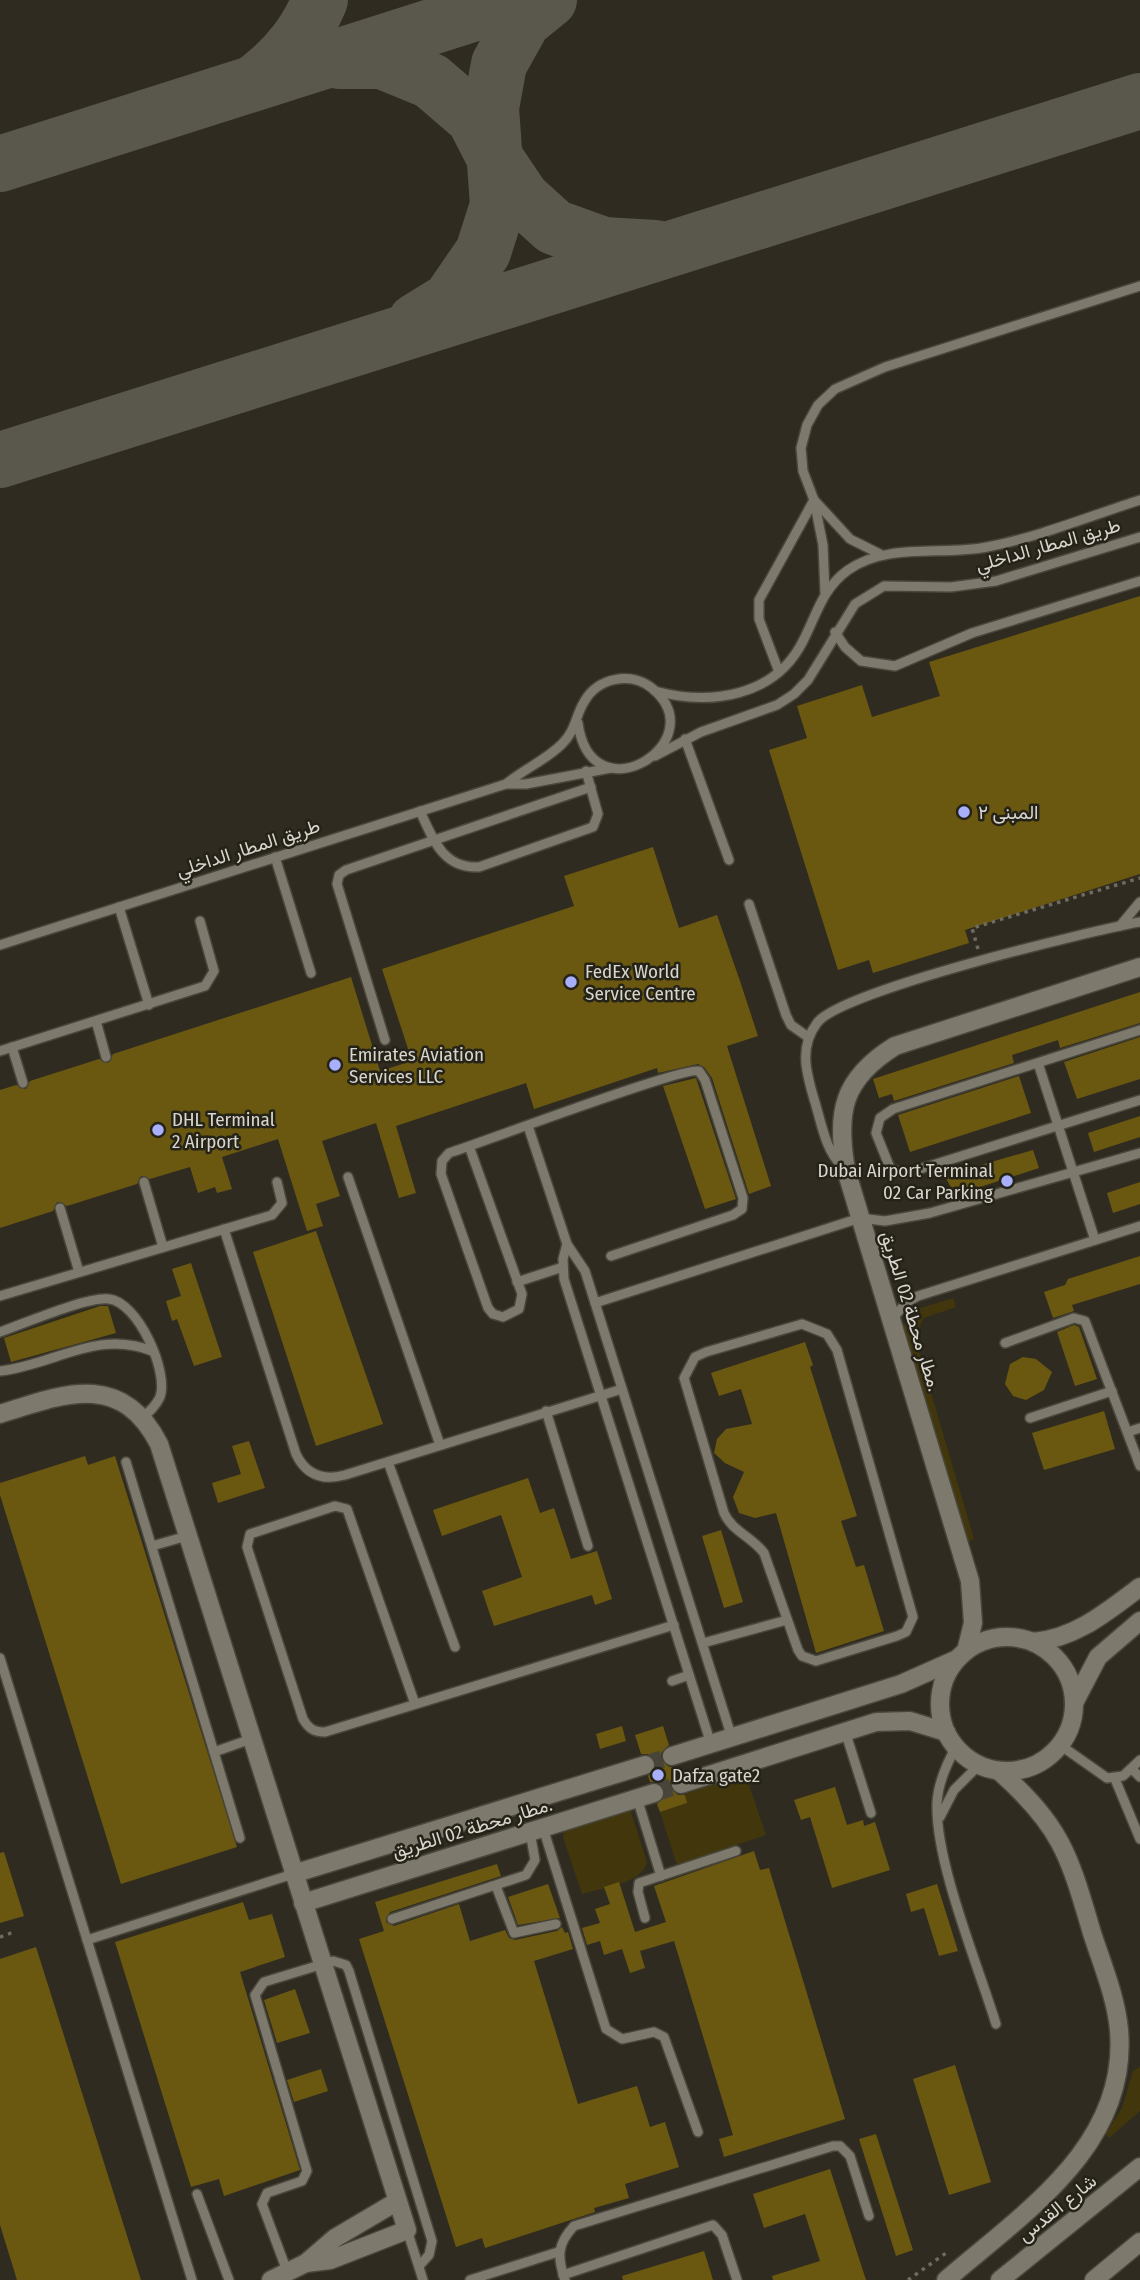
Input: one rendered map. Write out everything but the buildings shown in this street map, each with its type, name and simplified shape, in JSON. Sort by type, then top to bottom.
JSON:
[{"type":"street","name":"مطار محطة 02 الطريق.","points":[[962,1655],[973,1623],[970,1581],[846,1170],[841,1143],[843,1107],[857,1077],[873,1060],[895,1046],[1139,967]]},
{"type":"street","points":[[0,1414],[63,1394],[92,1392],[118,1400],[142,1418],[159,1444],[321,1965],[407,2230],[330,2260],[306,2263],[271,2280]]},
{"type":"street","points":[[673,1756],[901,1684],[962,1655],[978,1644],[1006,1637],[1046,1642],[1079,1629],[1140,1587]]},
{"type":"street","points":[[1074,1703],[1098,1657],[1140,1621]]},
{"type":"street","points":[[681,1783],[845,1731],[893,1720],[926,1724],[951,1740],[979,1765],[999,1771],[1027,1769],[1039,1763],[1060,1745],[1073,1718],[1074,1703],[1069,1678],[1063,1667],[1045,1648],[1033,1642]]},
{"type":"street","points":[[951,1740],[940,1699],[946,1677],[962,1655]]},
{"type":"street","points":[[732,1738],[740,1765]]},
{"type":"street","points":[[711,1744],[719,1772]]},
{"type":"street","name":"مطار محطة 02 الطريق.","points":[[293,1874],[645,1765]]},
{"type":"street","points":[[946,2280],[1054,2186],[1084,2153],[1107,2110],[1118,2072],[1120,2050],[1115,2006],[1072,1866],[1049,1822],[1029,1797],[999,1771]]},
{"type":"street","name":"مطار محطة 02 الطريق.","points":[[303,1903],[645,1795]]},
{"type":"street","points":[[534,1799],[536,1830]]},
{"type":"street","name":"شارع القدس","points":[[1000,2280],[1140,2167]]},
{"type":"street","points":[[306,2263],[335,2238],[396,2202]]},
{"type":"street","points":[[1094,2280],[1140,2242]]},
{"type":"lane","points":[[825,593],[823,545],[814,500],[803,471],[802,448],[807,425],[818,405],[835,389],[885,367],[1140,286]]},
{"type":"lane","points":[[814,500],[850,539],[880,554]]},
{"type":"lane","points":[[779,671],[760,619],[760,600],[814,500]]},
{"type":"lane","name":"طريق المطار الداخلي","points":[[655,691],[695,699],[723,697],[753,688],[779,671],[803,641],[825,593],[849,569],[880,554],[988,547],[1140,500]]},
{"type":"lane","name":"طريق المطار الداخلي","points":[[655,756],[685,739],[777,705],[794,694],[808,680],[835,632],[855,604],[884,586],[951,587],[996,581],[1140,537]]},
{"type":"lane","points":[[835,632],[845,647],[861,662],[895,666],[972,633],[1140,581]]},
{"type":"lane","points":[[611,680],[635,680],[655,691],[667,712],[669,724],[663,746],[655,756],[635,768],[611,768],[591,756],[579,736],[578,723],[584,701],[591,692],[611,680]]},
{"type":"lane","name":"طريق المطار الداخلي","points":[[0,944],[506,784],[550,754],[578,723]]},
{"type":"lane","points":[[685,739],[729,860]]},
{"type":"lane","name":"طريق المطار الداخلي","points":[[506,784],[526,784],[611,768]]},
{"type":"lane","points":[[419,811],[438,850],[453,863],[479,867],[593,827],[598,814],[586,771]]},
{"type":"lane","points":[[385,1040],[338,880],[346,870],[591,787]]},
{"type":"lane","points":[[275,857],[311,973]]},
{"type":"lane","points":[[1120,926],[1140,902]]},
{"type":"lane","points":[[749,904],[786,1016],[791,1025],[808,1037]]},
{"type":"lane","points":[[119,907],[149,1005]]},
{"type":"lane","points":[[0,1051],[198,989],[211,979],[212,963],[200,921]]},
{"type":"lane","points":[[846,1170],[828,1146],[807,1077],[804,1057],[808,1037],[818,1020],[843,1005],[982,961],[1140,922]]},
{"type":"lane","points":[[96,1021],[106,1057]]},
{"type":"lane","points":[[1140,1030],[893,1109],[880,1118],[876,1133],[890,1168],[904,1174],[1140,1100]]},
{"type":"lane","points":[[12,1047],[23,1083]]},
{"type":"lane","points":[[1038,1063],[1095,1240]]},
{"type":"lane","points":[[469,1146],[522,1299],[519,1309],[503,1317],[493,1314],[488,1308],[440,1167],[449,1153],[469,1146],[528,1126],[689,1070],[703,1075],[743,1198],[742,1209],[733,1215],[611,1256]]},
{"type":"lane","points":[[528,1126],[567,1244],[585,1271],[732,1738]]},
{"type":"lane","points":[[595,1303],[860,1218],[885,1221],[930,1213],[1140,1153]]},
{"type":"lane","points":[[348,1177],[440,1446]]},
{"type":"lane","points":[[144,1182],[163,1247]]},
{"type":"lane","points":[[0,1296],[277,1212],[282,1203],[277,1182]]},
{"type":"lane","points":[[60,1208],[79,1272]]},
{"type":"lane","points":[[892,1320],[907,1302],[918,1296],[1140,1226]]},
{"type":"lane","points":[[224,1229],[300,1463],[315,1475],[335,1478],[622,1389]]},
{"type":"lane","points":[[567,1244],[563,1267],[711,1744]]},
{"type":"lane","points":[[517,1282],[563,1267]]},
{"type":"lane","points":[[0,1332],[99,1299],[110,1299],[131,1309],[145,1331],[162,1388],[154,1408],[142,1418]]},
{"type":"lane","points":[[1005,1343],[1074,1318],[1081,1318],[1087,1325],[1140,1466]]},
{"type":"lane","points":[[802,1324],[820,1328],[837,1350],[913,1618],[906,1632],[897,1636],[816,1661],[808,1660],[797,1650],[787,1620],[764,1553],[754,1541],[732,1526],[724,1513],[684,1378],[695,1357],[802,1324]]},
{"type":"lane","points":[[0,1371],[108,1342],[130,1343],[152,1351]]},
{"type":"lane","points":[[1030,1418],[1112,1391]]},
{"type":"lane","points":[[546,1412],[588,1546]]},
{"type":"lane","points":[[1128,1432],[1140,1428]]},
{"type":"lane","points":[[126,1462],[240,1838]]},
{"type":"lane","points":[[388,1462],[455,1647]]},
{"type":"lane","points":[[415,1704],[347,1509],[335,1506],[250,1534],[247,1547],[308,1728],[316,1732],[325,1732],[674,1625]]},
{"type":"lane","points":[[152,1546],[187,1535]]},
{"type":"lane","points":[[703,1643],[787,1620]]},
{"type":"lane","points":[[0,1658],[192,2280]]},
{"type":"lane","points":[[672,1681],[690,1675]]},
{"type":"lane","points":[[845,1731],[871,1813]]},
{"type":"lane","points":[[214,1752],[251,1739]]},
{"type":"lane","points":[[951,1740],[940,1783],[938,1822],[948,1872],[996,2024]]},
{"type":"lane","points":[[1060,1745],[1099,1774],[1115,1779],[1132,1769],[1140,1760]]},
{"type":"lane","points":[[938,1822],[954,1790],[979,1765]]},
{"type":"lane","points":[[1132,1769],[1140,1777]]},
{"type":"lane","points":[[1115,1779],[1140,1839]]},
{"type":"lane","points":[[645,1795],[661,1876]]},
{"type":"lane","points":[[392,1919],[526,1875],[532,1869],[536,1830]]},
{"type":"lane","points":[[536,1830],[606,2029],[622,2039],[654,2032],[664,2036],[698,2132]]},
{"type":"lane","points":[[645,1918],[637,1887],[639,1883],[736,1851]]},
{"type":"lane","points":[[87,1940],[293,1874]]},
{"type":"lane","points":[[496,1886],[514,1933],[556,1924]]},
{"type":"lane","points":[[287,2271],[262,2204],[267,2193],[302,2180],[307,2171],[255,1995],[264,1982],[340,1961],[349,1970],[432,2241],[429,2255],[419,2266]]},
{"type":"lane","points":[[737,2280],[722,2235],[713,2225],[564,2278],[558,2252],[563,2238],[581,2223],[840,2146],[850,2156],[869,2216]]},
{"type":"lane","points":[[197,2194],[229,2280]]},
{"type":"lane","points":[[407,2230],[423,2280]]},
{"type":"lane","points":[[470,2280],[558,2252]]},
{"type":"path","points":[[982,961],[972,928],[1140,878]]},
{"type":"path","points":[[0,1937],[14,1932]]},
{"type":"path","points":[[908,2280],[954,2247]]},
{"type":"shaded area","points":[[953,1298],[956,1307],[924,1318],[914,1335],[974,1539],[965,1543],[901,1329],[914,1310]]},
{"type":"shaded area","points":[[745,1773],[766,1835],[677,1865],[660,1812],[687,1803],[685,1794]]},
{"type":"shaded area","points":[[629,1806],[647,1862],[644,1869],[620,1884],[582,1894],[563,1837],[564,1830]]},
{"type":"shaded area","points":[[1140,2067],[1140,2111],[1109,2138],[1106,2134],[1122,2108],[1133,2071]]},
{"type":"taxiway","points":[[258,80],[295,44],[320,0]]},
{"type":"taxiway","points":[[0,164],[516,0]]},
{"type":"taxiway","points":[[416,321],[450,300],[483,252],[498,205],[491,108],[499,64],[523,21],[549,0]]},
{"type":"taxiway","points":[[338,61],[382,61],[431,81],[474,118],[493,155],[522,198],[554,227],[604,245],[655,248]]},
{"type":"taxiway","points":[[0,460],[1140,101]]},
{"type":"tunnel","points":[[645,1765],[672,1756]]},
{"type":"tunnel","points":[[654,1793],[681,1784]]},
{"type":"place","name":"المبنى ٢","points":[[964,812]]},
{"type":"place","name":"FedEx World Service Centre","points":[[571,982]]},
{"type":"place","name":"Emirates Aviation Services LLC","points":[[335,1065]]},
{"type":"place","name":"DHL Terminal 2 Airport","points":[[158,1130]]},
{"type":"place","name":"Dubai Airport Terminal 02 Car Parking","points":[[1007,1181]]},
{"type":"place","name":"Dafza gate2","points":[[658,1775]]}]
